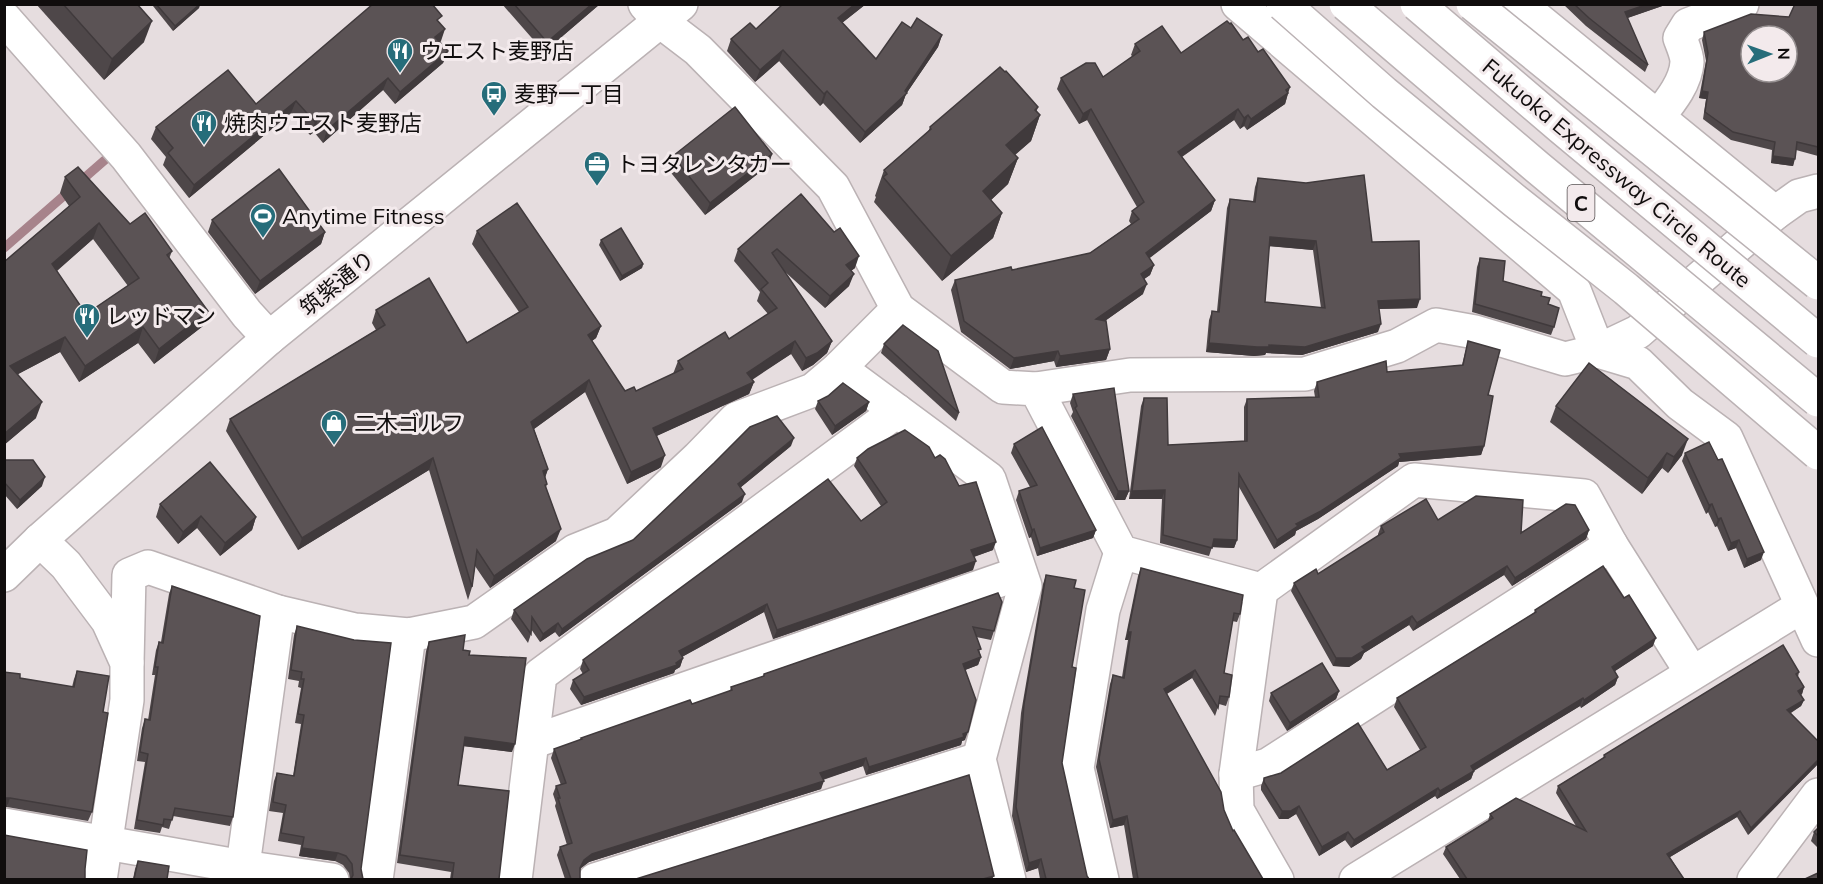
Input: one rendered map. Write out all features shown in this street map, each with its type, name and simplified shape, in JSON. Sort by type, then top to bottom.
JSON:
[{"type":"main road","points":[[1238,4],[1574,290],[1598,351]]},
{"type":"main road","points":[[1283,4],[1384,93],[1626,289],[1818,453]]},
{"type":"main road","name":"Fukuoka Expressway Circle Route","points":[[1346,4],[1537,167],[1818,400]]},
{"type":"main road","name":"Fukuoka Expressway Circle Route","points":[[1417,4],[1818,341]]},
{"type":"main road","points":[[1473,4],[1818,283]]},
{"type":"main road","points":[[1519,4],[1775,213]]},
{"type":"main road","points":[[1657,118],[1684,78],[1687,60],[1680,38],[1688,25],[1743,4]]},
{"type":"main road","points":[[662,10],[698,50],[833,187],[898,309],[1003,387],[1036,388],[1130,375],[1305,374],[1397,346],[1436,325],[1475,332],[1565,359],[1598,351],[1638,332],[1775,213],[1799,196],[1818,191]]},
{"type":"main road","name":"筑紫通り","points":[[4,575],[40,540],[269,338],[662,10]]},
{"type":"main road","points":[[4,18],[126,156],[247,314],[269,338]]},
{"type":"main road","points":[[99,879],[127,700],[129,575],[148,567],[278,612],[355,630],[409,635],[474,622],[574,550],[617,534],[736,419],[813,390],[839,368],[898,309]]},
{"type":"main road","points":[[1598,351],[1638,363],[1680,404],[1726,438],[1818,640]]},
{"type":"main road","points":[[839,368],[989,479],[1024,586],[979,759],[1009,879]]},
{"type":"main road","points":[[1036,388],[1121,552],[1103,610],[1077,768],[1102,879]]},
{"type":"main road","points":[[515,879],[540,675],[897,411]]},
{"type":"main road","points":[[1277,879],[1237,810],[1236,774],[1261,590],[1414,480],[1584,496],[1611,544],[1692,673]]},
{"type":"main road","points":[[40,540],[66,565],[108,621],[127,663]]},
{"type":"main road","points":[[1236,774],[1268,765],[1611,544]]},
{"type":"main road","points":[[1121,552],[1261,590]]},
{"type":"main road","points":[[532,742],[1020,573]]},
{"type":"main road","points":[[1356,879],[1802,606]]},
{"type":"main road","points":[[242,873],[278,612]]},
{"type":"main road","points":[[376,879],[409,635]]},
{"type":"main road","points":[[595,879],[979,759]]},
{"type":"main road","points":[[1754,879],[1818,795]]},
{"type":"main road","points":[[4,825],[106,843],[242,873],[332,879]]},
{"type":"building","points":[[63,4],[137,4],[152,21],[112,59]]},
{"type":"building","points":[[156,4],[200,4],[175,26]]},
{"type":"building","points":[[373,4],[432,4],[442,16],[437,20],[445,29],[435,37],[448,51],[400,92],[388,78],[327,130],[318,119],[315,122],[296,101],[194,185],[168,153],[173,148],[156,127],[228,70],[256,104]]},
{"type":"building","points":[[514,4],[592,4],[547,42]]},
{"type":"building","points":[[783,4],[855,4],[838,18],[876,59],[902,22],[911,28],[917,18],[942,35],[905,91],[907,93],[865,132],[827,91],[824,94],[783,50],[760,70],[731,39],[750,23],[756,29]]},
{"type":"building","points":[[1574,4],[1648,4],[1625,12],[1648,65],[1589,18]]},
{"type":"building","points":[[1795,4],[1818,4],[1818,147],[1797,142],[1795,159],[1773,156],[1775,142],[1733,132],[1705,112],[1708,92],[1702,91],[1708,53],[1704,32],[1751,14],[1789,17]]},
{"type":"building","points":[[1227,21],[1243,40],[1248,37],[1258,52],[1263,49],[1290,87],[1286,90],[1288,93],[1251,119],[1248,115],[1244,118],[1238,109],[1178,152],[1215,200],[1146,253],[1154,265],[1141,274],[1147,284],[1096,319],[1106,321],[1110,349],[1060,356],[1058,351],[1014,358],[964,321],[955,280],[1090,253],[1139,219],[1132,211],[1144,202],[1091,109],[1083,114],[1061,78],[1086,63],[1095,63],[1103,77],[1140,51],[1135,44],[1162,26],[1181,53]]},
{"type":"building","points":[[1000,67],[1038,107],[1035,110],[1040,115],[1006,145],[1018,158],[983,191],[1002,213],[951,256],[883,177],[887,174],[884,170]]},
{"type":"building","points":[[735,107],[772,154],[710,203],[673,156]]},
{"type":"building","points":[[78,167],[130,224],[145,213],[172,251],[167,255],[208,311],[159,349],[143,327],[85,366],[65,337],[10,366],[42,402],[4,434],[4,262],[80,197],[65,177]],"holes":[[[99,223],[139,278],[86,314],[52,264]]]},
{"type":"building","name":"Anytime Fitness","points":[[279,169],[325,232],[260,281],[212,220]]},
{"type":"building","points":[[1364,175],[1372,242],[1419,241],[1420,299],[1378,301],[1381,324],[1305,347],[1269,345],[1269,347],[1257,347],[1209,343],[1212,311],[1219,312],[1230,199],[1255,202],[1258,178],[1306,183]],"holes":[[[1270,237],[1316,241],[1325,308],[1265,302]]]},
{"type":"building","points":[[801,194],[834,232],[840,228],[859,256],[846,265],[854,274],[830,296],[777,249],[772,253],[832,341],[817,353],[806,358],[795,341],[747,373],[754,382],[653,428],[665,455],[631,472],[589,380],[531,422],[548,469],[543,471],[547,484],[545,485],[561,529],[494,576],[477,550],[472,587],[433,458],[302,538],[230,419],[385,325],[376,310],[429,278],[467,343],[528,307],[477,231],[517,203],[601,326],[588,335],[625,391],[634,387],[636,391],[683,369],[678,361],[725,332],[729,339],[777,308],[761,289],[768,283],[738,249]]},
{"type":"building","points":[[621,228],[643,264],[622,276],[601,240]]},
{"type":"building","points":[[1480,258],[1505,261],[1503,281],[1542,292],[1541,296],[1550,298],[1548,304],[1559,308],[1554,327],[1475,304]]},
{"type":"building","points":[[903,325],[938,351],[959,413],[884,344]]},
{"type":"building","points":[[1468,341],[1500,350],[1488,395],[1493,396],[1484,446],[1399,454],[1401,458],[1321,511],[1296,524],[1298,526],[1277,540],[1239,474],[1237,540],[1214,539],[1212,548],[1163,535],[1165,490],[1132,491],[1144,398],[1167,398],[1168,445],[1247,441],[1247,399],[1319,397],[1317,382],[1386,361],[1387,372],[1463,365]]},
{"type":"building","points":[[1589,363],[1688,439],[1674,457],[1667,453],[1648,478],[1556,406]]},
{"type":"building","points":[[843,383],[869,402],[835,426],[818,401]]},
{"type":"building","points":[[1114,388],[1129,491],[1118,491],[1075,408],[1077,406],[1073,394]]},
{"type":"building","points":[[777,416],[794,438],[738,484],[745,494],[562,629],[558,623],[543,634],[532,617],[531,634],[514,610],[587,559],[633,540],[750,427]]},
{"type":"building","points":[[1042,427],[1096,530],[1040,548],[1019,491],[1037,485],[1014,444]]},
{"type":"building","points":[[905,430],[929,447],[935,458],[940,455],[945,459],[959,486],[976,482],[996,542],[971,550],[976,561],[777,630],[767,604],[679,651],[683,658],[676,663],[677,665],[584,697],[573,680],[589,670],[583,660],[828,479],[861,521],[887,502],[857,458],[868,449]]},
{"type":"building","points":[[1709,442],[1718,460],[1722,459],[1764,552],[1747,559],[1739,540],[1731,543],[1721,518],[1718,519],[1712,504],[1709,505],[1685,453]]},
{"type":"building","points":[[4,460],[33,460],[45,477],[20,500],[4,482]]},
{"type":"building","points":[[210,462],[256,517],[225,543],[201,516],[183,532],[160,504]]},
{"type":"building","points":[[1476,496],[1523,500],[1521,533],[1566,504],[1575,505],[1589,530],[1515,578],[1507,566],[1417,623],[1412,616],[1362,647],[1365,650],[1352,658],[1336,658],[1294,583],[1316,569],[1318,574],[1384,532],[1381,526],[1426,499],[1438,520]]},
{"type":"building","points":[[1603,566],[1624,598],[1629,595],[1656,638],[1612,667],[1618,677],[1584,700],[1583,698],[1471,766],[1474,771],[1440,791],[1438,788],[1354,840],[1348,832],[1322,847],[1299,806],[1291,811],[1282,811],[1264,782],[1264,778],[1281,773],[1358,723],[1387,770],[1426,747],[1397,698],[1536,612],[1535,610]]},
{"type":"building","points":[[1141,568],[1243,595],[1240,614],[1234,613],[1224,673],[1232,675],[1229,697],[1220,696],[1218,708],[1195,670],[1164,689],[1221,792],[1224,810],[1233,831],[1263,879],[1138,879],[1127,816],[1113,820],[1099,759],[1113,675],[1124,678],[1131,632],[1128,632]]},
{"type":"building","points":[[1046,575],[1076,580],[1074,588],[1085,590],[1072,667],[1076,668],[1062,763],[1089,879],[1046,879],[1041,859],[1029,863],[1016,807],[1024,704]]},
{"type":"building","points":[[172,586],[260,616],[233,817],[175,808],[172,820],[164,819],[163,825],[137,820],[148,754],[140,752],[145,719],[150,720],[158,667],[155,667],[159,642],[163,643]]},
{"type":"building","points":[[998,593],[1002,602],[994,631],[973,627],[981,649],[978,650],[981,657],[963,664],[976,700],[968,732],[963,734],[964,737],[869,767],[866,758],[820,773],[824,781],[592,854],[584,860],[580,868],[581,879],[571,879],[560,847],[572,843],[556,786],[566,783],[554,749],[690,700],[692,704],[732,690],[731,687],[764,676],[764,674]]},
{"type":"building","points":[[297,626],[354,640],[391,643],[361,869],[363,879],[351,879],[352,864],[346,856],[302,848],[304,837],[281,833],[286,805],[273,802],[277,773],[294,776],[304,715],[298,714],[304,679],[301,679],[302,672],[291,670]]},
{"type":"building","points":[[465,635],[463,650],[470,651],[469,655],[526,658],[515,744],[465,737],[458,785],[509,791],[499,879],[452,879],[454,863],[400,855],[429,642]]},
{"type":"building","points":[[1783,645],[1799,672],[1796,674],[1804,687],[1798,691],[1804,700],[1787,710],[1818,741],[1818,760],[1751,828],[1740,811],[1667,854],[1684,879],[1467,879],[1446,847],[1493,818],[1490,814],[1516,798],[1586,831],[1558,786],[1605,757],[1604,755]]},
{"type":"building","points":[[1322,663],[1339,691],[1290,723],[1271,693]]},
{"type":"building","points":[[77,671],[109,676],[103,712],[108,713],[92,812],[4,798],[4,672],[20,674],[20,678],[74,687]]},
{"type":"building","points":[[969,775],[994,876],[983,879],[636,879]]},
{"type":"building","points":[[4,835],[87,850],[85,879],[4,879]]},
{"type":"building","points":[[138,861],[169,866],[167,879],[134,879]]},
{"type":"building","points":[[1818,873],[1818,879],[1805,879]]},
{"type":"waterway","points":[[4,248],[106,159]]},
{"type":"place","name":"ウエスト麦野店","points":[[400,74]]},
{"type":"place","name":"麦野一丁目","points":[[494,117]]},
{"type":"place","name":"焼肉ウエスト麦野店","points":[[204,146]]},
{"type":"place","name":"トヨタレンタカー","points":[[597,187]]},
{"type":"place","name":"Anytime Fitness","points":[[263,239]]},
{"type":"place","name":"レッドマン","points":[[87,339]]},
{"type":"place","name":"二木ゴルフ","points":[[334,446]]}]
